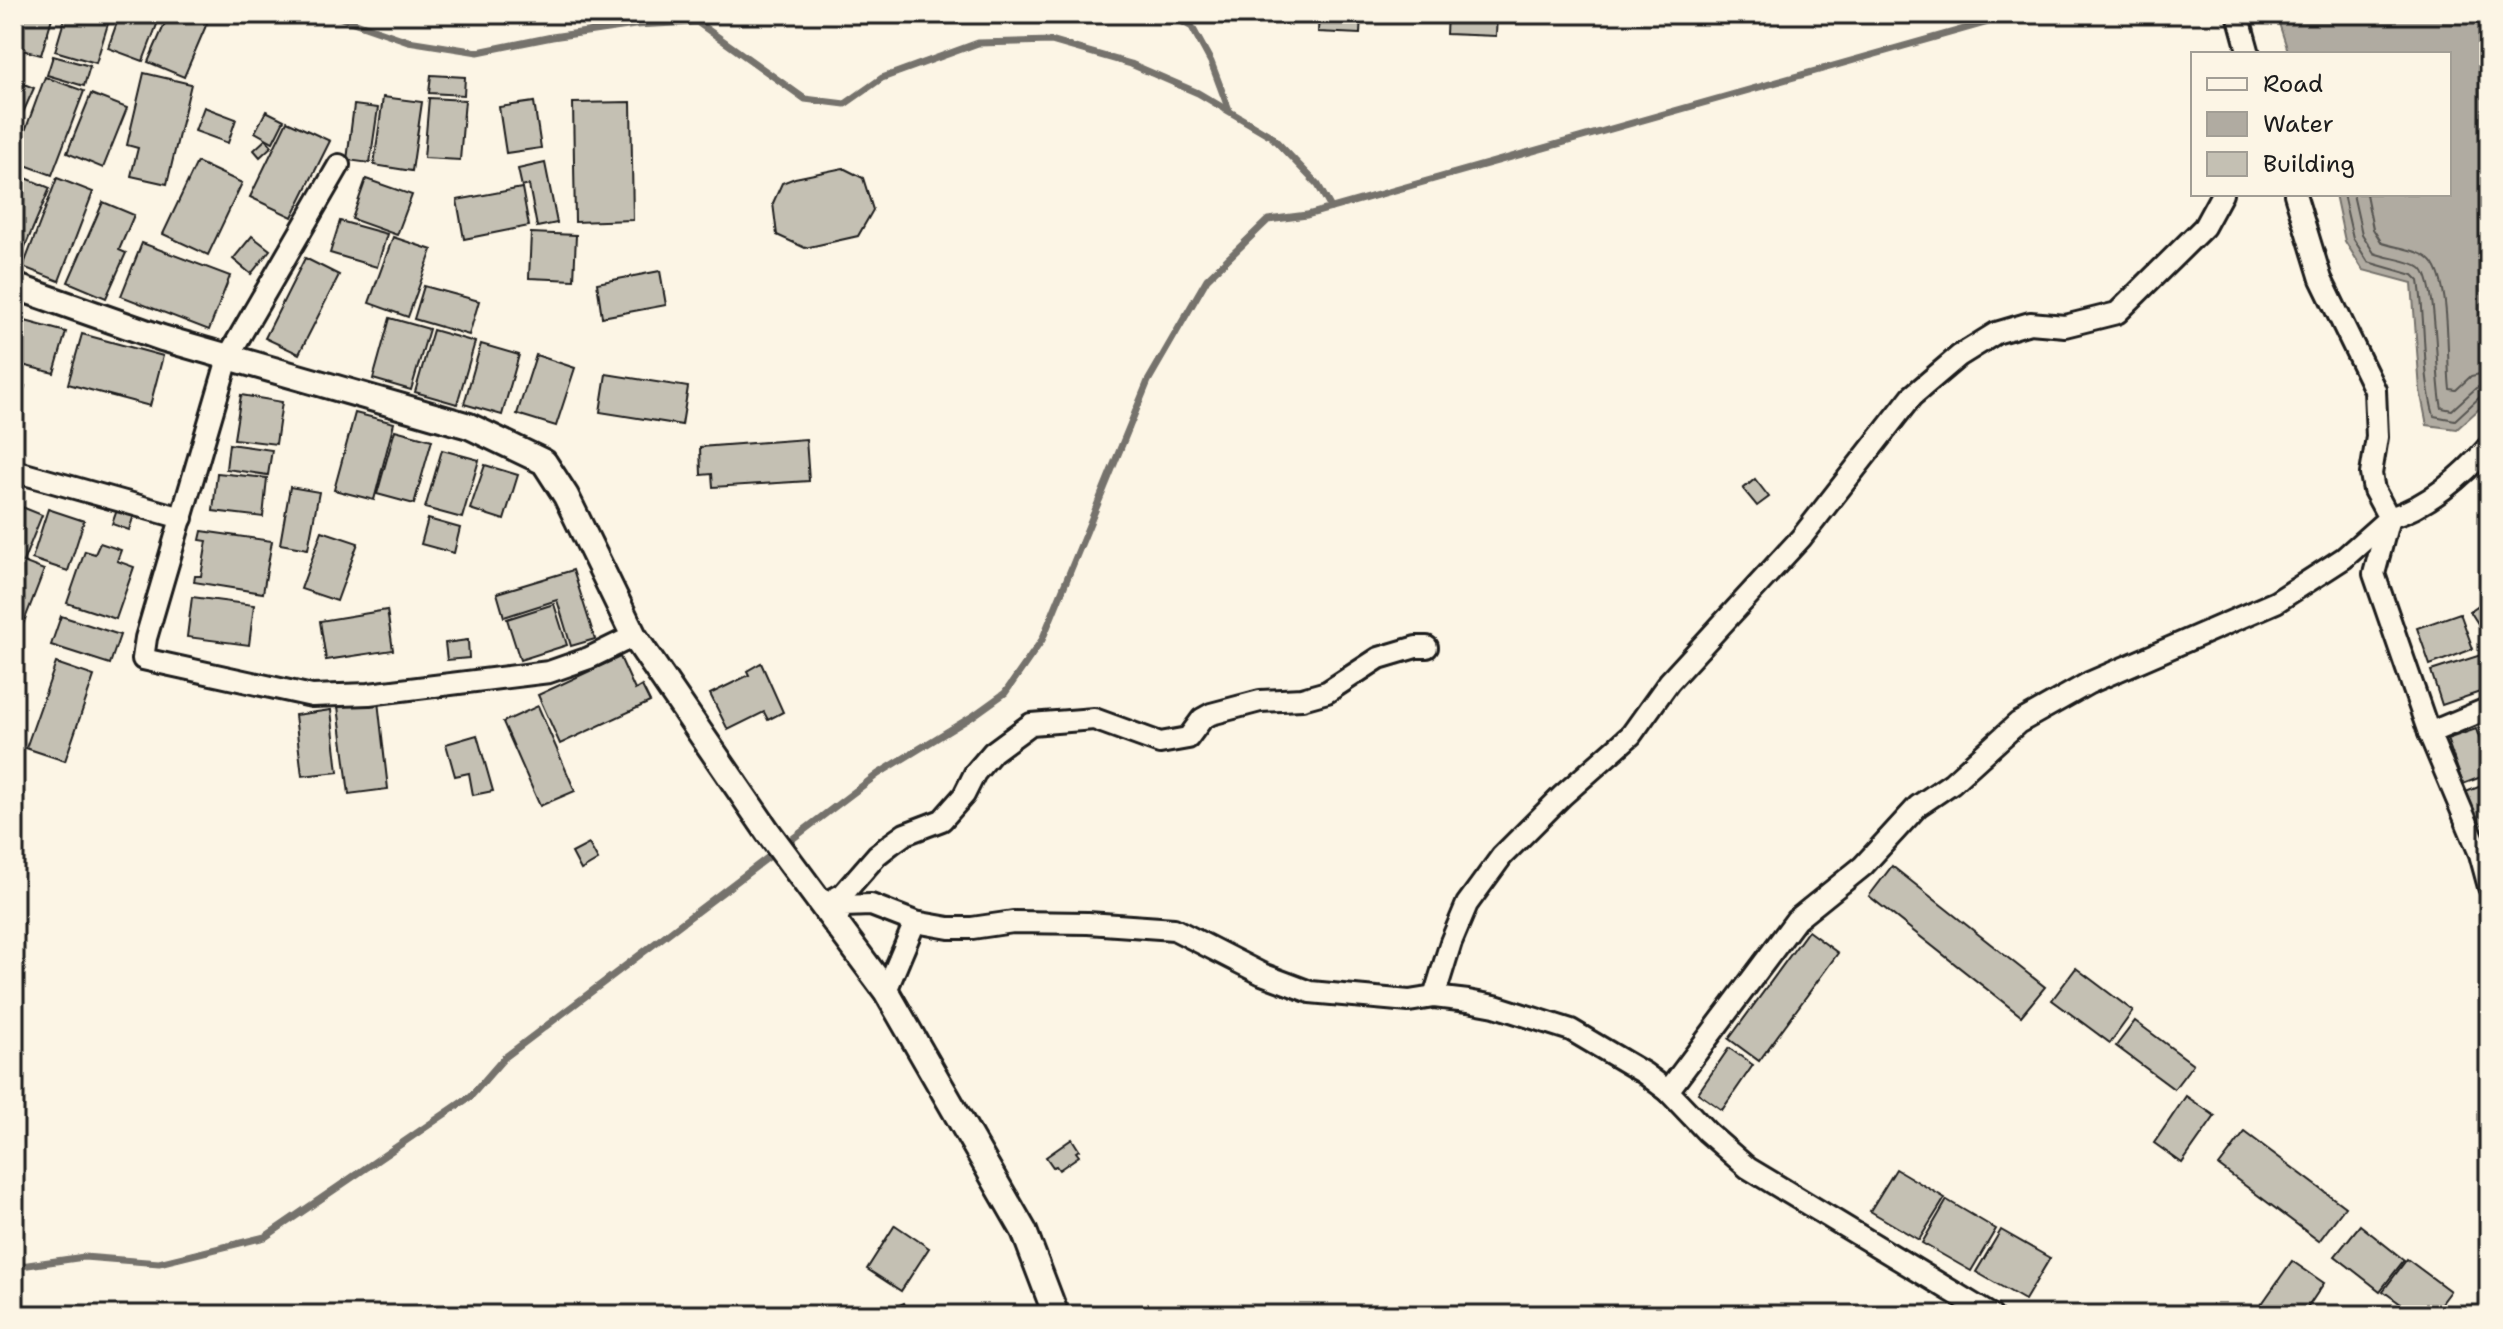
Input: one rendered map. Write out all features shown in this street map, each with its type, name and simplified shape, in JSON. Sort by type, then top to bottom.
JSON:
[{"type":"street","points":[[2238,14],[2248,52]]},
{"type":"street","points":[[339,165],[229,355],[146,638],[143,659],[312,696],[369,694],[549,672],[589,658],[634,636]]},
{"type":"street","points":[[1434,997],[1467,904],[1502,856],[1562,796],[1631,735],[1669,682],[1801,538],[1912,396],[1959,356],[1996,333],[2030,323],[2065,326],[2117,313],[2204,227],[2221,196]]},
{"type":"street","points":[[2296,196],[2321,279],[2375,390],[2377,437],[2371,474],[2374,490],[2389,518],[2374,574],[2429,733],[2484,852],[2489,887]]},
{"type":"street","points":[[14,286],[162,338],[469,426],[544,462],[566,496],[634,636],[768,832],[886,991],[1024,1231],[1056,1315]]},
{"type":"street","points":[[1668,1091],[1796,920],[1863,866],[1918,806],[1952,783],[2018,723],[2089,683],[2276,602],[2344,558],[2389,518],[2409,512],[2479,467],[2489,446]]},
{"type":"street","points":[[14,471],[182,518]]},
{"type":"street","points":[[830,912],[877,855],[905,834],[942,820],[964,795],[975,773],[993,752],[1031,724],[1094,719],[1160,743],[1188,738],[1202,719],[1211,714],[1260,701],[1302,699],[1327,692],[1379,658],[1416,647],[1427,647]]},
{"type":"street","points":[[2429,733],[2489,708]]},
{"type":"street","points":[[830,912],[843,906],[871,905],[915,922],[949,928],[1013,922],[1174,929],[1262,974],[1310,992],[1409,1001],[1434,997],[1495,1006],[1571,1030],[1614,1054],[1668,1091],[1707,1132],[1748,1168],[1991,1315]]},
{"type":"street","points":[[886,991],[915,922]]},
{"type":"water","points":[[2276,14],[2489,14],[2489,400],[2457,429],[2427,425],[2420,390],[2412,283],[2363,270],[2345,241],[2335,196],[2451,196],[2451,52],[2288,52]]},
{"type":"building","points":[[14,14],[52,18],[41,55],[14,48]]},
{"type":"building","points":[[66,14],[111,14],[96,63],[55,51]]},
{"type":"building","points":[[120,14],[161,14],[143,61],[108,48]]},
{"type":"building","points":[[169,14],[191,14],[208,21],[184,77],[148,62]]},
{"type":"building","points":[[1319,14],[1361,14],[1360,34],[1318,32]]},
{"type":"building","points":[[1447,14],[1497,14],[1496,36],[1446,34]]},
{"type":"building","points":[[1527,14],[1578,14],[1528,20]]},
{"type":"building","points":[[53,56],[90,66],[84,86],[47,75]]},
{"type":"building","points":[[144,73],[191,84],[167,184],[131,176],[138,148],[127,145]]},
{"type":"building","points":[[431,75],[465,77],[464,95],[429,93]]},
{"type":"building","points":[[45,77],[84,91],[52,175],[14,161]]},
{"type":"building","points":[[14,80],[34,88],[14,133]]},
{"type":"building","points":[[91,94],[127,108],[103,168],[67,153]]},
{"type":"building","points":[[383,97],[422,102],[412,171],[374,165]]},
{"type":"building","points":[[429,98],[465,100],[460,160],[424,158]]},
{"type":"building","points":[[534,102],[541,148],[506,153],[499,107]]},
{"type":"building","points":[[631,102],[633,220],[575,222],[573,103]]},
{"type":"building","points":[[354,105],[378,108],[370,163],[347,160]]},
{"type":"building","points":[[204,107],[236,119],[228,143],[195,131]]},
{"type":"building","points":[[266,111],[284,120],[273,142],[255,132]]},
{"type":"building","points":[[287,121],[330,141],[292,217],[250,197]]},
{"type":"building","points":[[266,139],[272,146],[260,157],[254,150]]},
{"type":"building","points":[[197,162],[242,183],[208,255],[163,234]]},
{"type":"building","points":[[545,163],[557,223],[537,227],[529,185],[522,187],[518,169]]},
{"type":"building","points":[[843,168],[863,178],[873,210],[858,236],[805,248],[777,235],[773,203],[782,183]]},
{"type":"building","points":[[14,173],[50,188],[16,268],[14,267]]},
{"type":"building","points":[[57,178],[93,192],[59,281],[23,267]]},
{"type":"building","points":[[366,179],[412,195],[397,235],[352,219]]},
{"type":"building","points":[[522,188],[529,226],[464,239],[457,200]]},
{"type":"building","points":[[103,202],[134,215],[119,250],[126,253],[106,298],[68,282]]},
{"type":"building","points":[[340,221],[387,234],[377,267],[330,253]]},
{"type":"building","points":[[531,233],[576,235],[574,280],[529,278]]},
{"type":"building","points":[[252,236],[270,250],[251,274],[233,259]]},
{"type":"building","points":[[393,237],[432,250],[408,317],[369,303]]},
{"type":"building","points":[[142,243],[230,276],[209,330],[121,296]]},
{"type":"building","points":[[305,258],[339,275],[299,354],[265,338]]},
{"type":"building","points":[[660,271],[666,305],[602,317],[597,283]]},
{"type":"building","points":[[424,286],[479,301],[469,335],[414,319]]},
{"type":"building","points":[[14,318],[66,332],[54,373],[14,363]]},
{"type":"building","points":[[390,318],[429,329],[411,390],[373,379]]},
{"type":"building","points":[[433,330],[475,342],[457,404],[415,392]]},
{"type":"building","points":[[82,334],[163,356],[150,406],[68,384]]},
{"type":"building","points":[[481,344],[519,355],[502,415],[464,404]]},
{"type":"building","points":[[536,355],[575,368],[556,426],[517,414]]},
{"type":"building","points":[[606,374],[688,387],[682,425],[600,412]]},
{"type":"building","points":[[14,382],[25,386],[14,422]]},
{"type":"building","points":[[241,395],[282,402],[276,444],[234,439]]},
{"type":"building","points":[[355,413],[394,423],[374,500],[334,490]]},
{"type":"building","points":[[395,430],[432,440],[414,504],[377,494]]},
{"type":"building","points":[[806,439],[809,481],[713,487],[712,474],[701,475],[700,447]]},
{"type":"building","points":[[229,444],[272,450],[268,475],[226,469]]},
{"type":"building","points":[[442,450],[479,460],[462,518],[425,508]]},
{"type":"building","points":[[485,465],[518,475],[504,520],[470,509]]},
{"type":"building","points":[[217,473],[267,478],[263,517],[213,511]]},
{"type":"building","points":[[1755,479],[1769,497],[1757,506],[1743,489]]},
{"type":"building","points":[[290,487],[319,492],[308,549],[280,544]]},
{"type":"building","points":[[22,507],[42,515],[23,562],[44,570],[20,632],[14,630],[14,526]]},
{"type":"building","points":[[48,509],[84,521],[68,571],[32,559]]},
{"type":"building","points":[[117,510],[134,515],[129,530],[112,524]]},
{"type":"building","points":[[428,519],[460,528],[454,553],[421,544]]},
{"type":"building","points":[[202,531],[272,541],[263,593],[194,582],[195,576],[201,576],[207,541],[200,540]]},
{"type":"building","points":[[322,531],[358,543],[337,601],[301,589]]},
{"type":"building","points":[[100,543],[121,550],[117,561],[134,567],[116,619],[67,603],[85,551],[95,554]]},
{"type":"building","points":[[573,570],[595,639],[571,646],[557,600],[504,617],[497,593]]},
{"type":"building","points":[[192,597],[254,605],[249,645],[187,637]]},
{"type":"building","points":[[2489,598],[2489,641],[2470,611]]},
{"type":"building","points":[[554,604],[567,645],[520,660],[507,619]]},
{"type":"building","points":[[387,610],[393,650],[326,660],[320,621]]},
{"type":"building","points":[[2460,613],[2473,649],[2430,665],[2417,628]]},
{"type":"building","points":[[61,616],[120,635],[110,664],[51,645]]},
{"type":"building","points":[[468,640],[469,658],[447,660],[445,643]]},
{"type":"building","points":[[2484,654],[2489,670],[2489,689],[2442,705],[2431,671]]},
{"type":"building","points":[[620,657],[635,690],[642,686],[650,702],[560,744],[538,695]]},
{"type":"building","points":[[56,663],[94,676],[65,761],[26,748]]},
{"type":"building","points":[[761,663],[783,712],[768,720],[764,712],[728,730],[710,694],[749,675],[747,671]]},
{"type":"building","points":[[378,701],[388,789],[349,794],[338,706]]},
{"type":"building","points":[[538,706],[575,791],[540,806],[503,722]]},
{"type":"building","points":[[331,710],[338,772],[302,776],[295,715]]},
{"type":"building","points":[[2476,729],[2489,765],[2489,774],[2463,784],[2447,739]]},
{"type":"building","points":[[477,735],[493,791],[473,795],[469,773],[455,776],[446,744]]},
{"type":"building","points":[[2489,783],[2489,834],[2480,837],[2463,793]]},
{"type":"building","points":[[14,804],[23,804],[22,858],[14,858]]},
{"type":"building","points":[[589,844],[598,860],[581,870],[572,853]]},
{"type":"building","points":[[1892,866],[2045,987],[2021,1016],[1869,896]]},
{"type":"building","points":[[1808,931],[1838,953],[1759,1061],[1729,1039]]},
{"type":"building","points":[[2076,968],[2133,1011],[2110,1043],[2052,1000]]},
{"type":"building","points":[[2135,1021],[2193,1064],[2174,1089],[2116,1046]]},
{"type":"building","points":[[1729,1048],[1753,1065],[1722,1110],[1698,1093]]},
{"type":"building","points":[[2186,1096],[2215,1116],[2182,1163],[2154,1143]]},
{"type":"building","points":[[2245,1132],[2345,1207],[2319,1241],[2219,1166]]},
{"type":"building","points":[[1072,1139],[1079,1156],[1059,1170],[1053,1167],[1046,1157]]},
{"type":"building","points":[[1896,1169],[1945,1198],[1919,1240],[1870,1211]]},
{"type":"building","points":[[1947,1200],[1996,1229],[1971,1271],[1922,1243]]},
{"type":"building","points":[[895,1225],[929,1248],[901,1291],[867,1269]]},
{"type":"building","points":[[2360,1225],[2404,1260],[2380,1291],[2335,1256]]},
{"type":"building","points":[[2001,1230],[2050,1258],[2025,1300],[1976,1272]]},
{"type":"building","points":[[2407,1259],[2450,1291],[2432,1315],[2416,1315],[2383,1291]]},
{"type":"building","points":[[2292,1261],[2324,1283],[2306,1310],[2314,1315],[2254,1315]]},
{"type":"building","points":[[904,1303],[909,1315],[875,1315]]},
{"type":"waterway","points":[[330,14],[408,41],[478,52],[635,25],[697,22],[805,99],[845,104],[882,78],[978,43],[1051,41],[1131,64],[1198,93],[1271,136],[1318,185],[1331,208]]},
{"type":"waterway","points":[[1168,14],[1192,27],[1211,62],[1229,110]]},
{"type":"waterway","points":[[14,1267],[84,1257],[159,1263],[265,1237],[471,1096],[504,1058],[878,774],[1005,693],[1042,640],[1148,381],[1207,279],[1268,220],[1307,215],[2017,14]]}]
